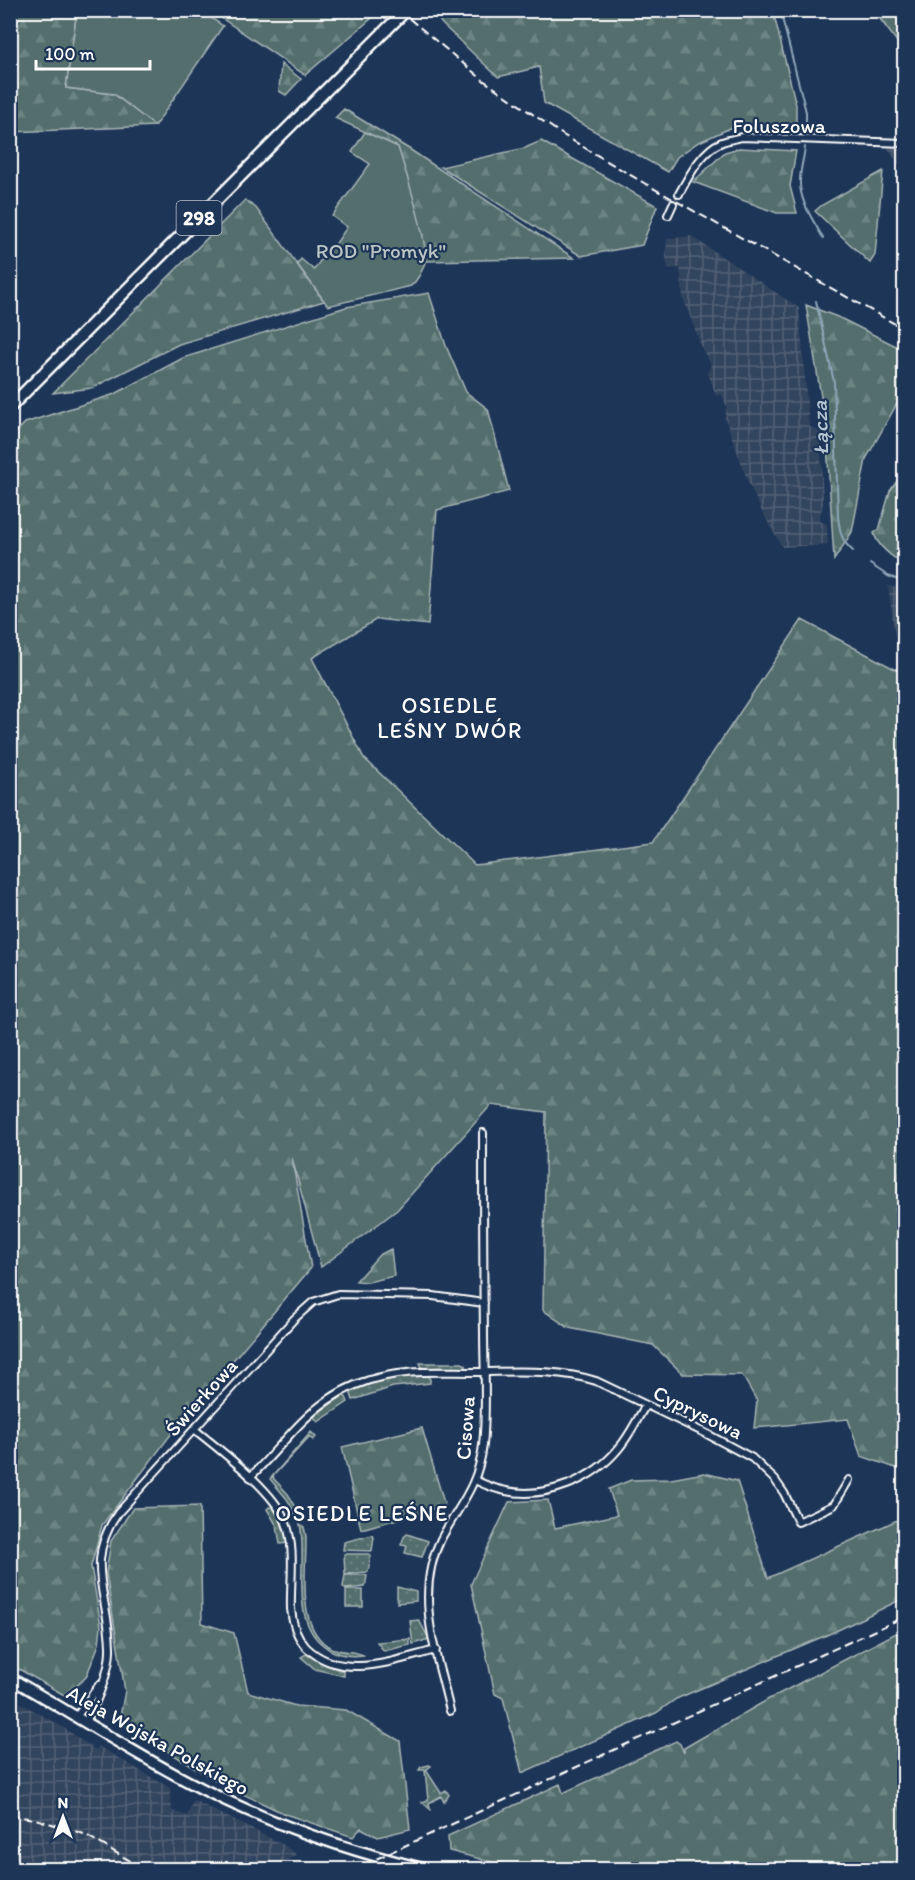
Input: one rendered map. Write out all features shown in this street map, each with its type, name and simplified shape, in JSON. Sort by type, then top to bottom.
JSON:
[{"type":"main road","name":"298","points":[[10,407],[406,10]]},
{"type":"main road","name":"Aleja Wojska Polskiego","points":[[10,1678],[188,1782],[256,1814],[343,1847],[429,1869]]},
{"type":"street","name":"Foluszowa","points":[[679,194],[691,172],[703,157],[720,142],[741,137],[904,143]]},
{"type":"street","points":[[668,215],[673,204]]},
{"type":"street","name":"Cisowa","points":[[450,1711],[426,1608],[427,1585],[431,1562],[441,1540],[468,1496],[481,1461],[484,1372],[483,1132]]},
{"type":"street","name":"Świerkowa","points":[[86,1721],[96,1702],[108,1665],[110,1648],[99,1566],[104,1537],[118,1513],[298,1314],[319,1299],[350,1293],[442,1296],[484,1303]]},
{"type":"street","name":"Cyprysowa","points":[[250,1477],[310,1414],[330,1398],[374,1378],[399,1373],[554,1372],[578,1375],[596,1381],[752,1458],[775,1480],[798,1522],[834,1505],[849,1480]]},
{"type":"street","points":[[475,1480],[495,1488],[518,1492],[551,1490],[572,1483],[600,1467],[611,1457],[624,1441],[646,1405]]},
{"type":"street","points":[[194,1429],[250,1477],[280,1509],[286,1522],[291,1546],[293,1621],[303,1643],[311,1651],[331,1664],[355,1667],[436,1650]]},
{"type":"street","points":[[77,1716],[102,1683]]},
{"type":"shaded area","points":[[889,138],[904,138],[904,171],[888,149]]},
{"type":"shaded area","points":[[691,236],[799,308],[809,426],[820,432],[823,503],[819,521],[827,524],[828,545],[782,547],[748,482],[725,418],[727,407],[721,393],[716,396],[708,373],[711,364],[703,351],[683,298],[680,268],[668,269],[667,239]]},
{"type":"shaded area","points":[[888,586],[904,589],[904,649],[896,643]]},
{"type":"shaded area","points":[[10,1697],[58,1724],[96,1750],[98,1746],[170,1788],[172,1811],[187,1816],[193,1800],[284,1845],[297,1855],[270,1869],[11,1869]]},
{"type":"green space","points":[[437,10],[773,11],[796,105],[796,127],[737,125],[697,143],[677,157],[668,172],[544,103],[539,67],[498,77],[442,24],[434,13]]},
{"type":"green space","points":[[10,11],[77,11],[66,88],[114,94],[155,126],[11,132]]},
{"type":"green space","points":[[77,11],[201,11],[223,26],[155,126],[114,94],[66,88]]},
{"type":"green space","points":[[211,11],[376,11],[378,13],[305,75]]},
{"type":"green space","points":[[874,11],[904,11],[904,51]]},
{"type":"green space","points":[[281,64],[301,79],[286,95],[279,91]]},
{"type":"green space","points":[[344,109],[574,258],[425,261],[422,235],[398,147],[335,118]]},
{"type":"green space","name":"ROD \"Promyk\"","points":[[365,132],[398,147],[420,224],[425,262],[411,286],[328,306],[297,264],[301,259],[314,270],[330,246],[333,248],[347,227],[332,216],[370,164],[352,152]]},
{"type":"green space","points":[[541,141],[657,206],[642,245],[581,256],[441,167],[525,148]]},
{"type":"green space","points":[[739,148],[796,151],[790,186],[797,213],[777,213],[693,182],[725,152]]},
{"type":"green space","points":[[883,171],[875,255],[870,263],[815,211]]},
{"type":"green space","points":[[245,200],[256,208],[324,301],[179,344],[92,388],[53,393]]},
{"type":"green space","points":[[429,293],[446,346],[466,392],[488,409],[509,491],[437,510],[428,625],[377,619],[312,658],[364,758],[475,865],[653,842],[802,620],[904,674],[904,1471],[861,1456],[848,1419],[754,1428],[757,1401],[742,1375],[683,1374],[653,1345],[569,1328],[543,1310],[546,1112],[491,1105],[397,1210],[321,1267],[292,1158],[311,1268],[175,1429],[102,1525],[91,1566],[101,1626],[99,1644],[86,1677],[66,1696],[10,1664],[11,438],[25,423],[115,394],[183,358],[346,307]]},
{"type":"green space","points":[[806,305],[840,318],[904,350],[904,391],[866,459],[852,532],[834,560],[826,427]]},
{"type":"green space","points":[[904,471],[904,563],[886,551],[874,533],[879,530],[890,491]]},
{"type":"green space","points":[[391,1249],[394,1276],[368,1282],[356,1281],[379,1255]]},
{"type":"green space","points":[[420,1363],[462,1363],[466,1365],[466,1369],[422,1368]]},
{"type":"green space","points":[[427,1376],[430,1383],[393,1387],[353,1400],[352,1391],[379,1381]]},
{"type":"green space","points":[[343,1396],[348,1402],[318,1422],[313,1416]]},
{"type":"green space","points":[[422,1428],[445,1506],[361,1529],[342,1447]]},
{"type":"green space","points":[[311,1432],[316,1437],[313,1440],[309,1437],[273,1476],[299,1512],[297,1517],[287,1499],[270,1479]]},
{"type":"green space","points":[[704,1473],[737,1481],[768,1578],[904,1517],[904,1598],[836,1631],[676,1699],[656,1713],[522,1773],[503,1698],[495,1694],[471,1584],[509,1502],[548,1500],[555,1528],[617,1515],[609,1489],[631,1480],[671,1479]]},
{"type":"green space","points":[[200,1506],[202,1623],[234,1633],[248,1692],[296,1706],[346,1710],[400,1741],[410,1829],[378,1837],[361,1828],[353,1837],[285,1814],[222,1784],[119,1722],[125,1691],[106,1573],[111,1541],[133,1508]]},
{"type":"green space","points":[[274,1508],[281,1520],[287,1543],[280,1544],[277,1526],[267,1509]]},
{"type":"green space","points":[[300,1524],[304,1527],[306,1536],[305,1598],[312,1627],[320,1639],[331,1648],[363,1655],[352,1656],[327,1648],[313,1634],[306,1620],[302,1589]]},
{"type":"green space","points":[[407,1534],[428,1541],[422,1557],[405,1553],[407,1546],[401,1545]]},
{"type":"green space","points":[[372,1535],[374,1537],[372,1551],[343,1550],[344,1542]]},
{"type":"green space","points":[[344,1554],[369,1554],[371,1556],[368,1572],[345,1574]]},
{"type":"green space","points":[[345,1575],[367,1576],[365,1587],[345,1589],[343,1587]]},
{"type":"green space","points":[[397,1587],[416,1592],[416,1601],[397,1603]]},
{"type":"green space","points":[[346,1590],[363,1590],[363,1607],[346,1607]]},
{"type":"green space","points":[[419,1620],[429,1639],[413,1644],[410,1621]]},
{"type":"green space","points":[[904,1629],[904,1869],[523,1870],[449,1851],[448,1836],[560,1784],[563,1793],[676,1741],[684,1753],[684,1748],[769,1699]]},
{"type":"green space","points":[[410,1639],[410,1645],[384,1651],[377,1642]]},
{"type":"green space","points":[[306,1654],[326,1665],[344,1671],[344,1676],[315,1669],[301,1657]]},
{"type":"green space","points":[[431,1766],[426,1770],[441,1793],[446,1790],[449,1795],[444,1802],[441,1796],[429,1803],[430,1809],[422,1802],[428,1800],[425,1770],[419,1770]]},
{"type":"waterway","name":"Łącza","points":[[780,10],[806,112],[806,134]]},
{"type":"waterway","name":"Łącza","points":[[805,147],[800,188],[808,211],[823,238]]},
{"type":"waterway","name":"Łącza","points":[[816,301],[834,382],[840,531],[853,551]]},
{"type":"waterway","name":"Łącza","points":[[870,564],[888,576],[904,582]]},
{"type":"railway","points":[[399,10],[483,80],[563,135],[904,329]]},
{"type":"railway","points":[[352,1870],[904,1617]]},
{"type":"railway","points":[[10,1815],[39,1820],[84,1834],[146,1870]]},
{"type":"railway","points":[[10,1863],[66,1870]]},
{"type":"district","name":"OSIEDLE LEŚNY DWÓR","points":[[450,718]]},
{"type":"district","name":"OSIEDLE LEŚNE","points":[[362,1513]]}]
